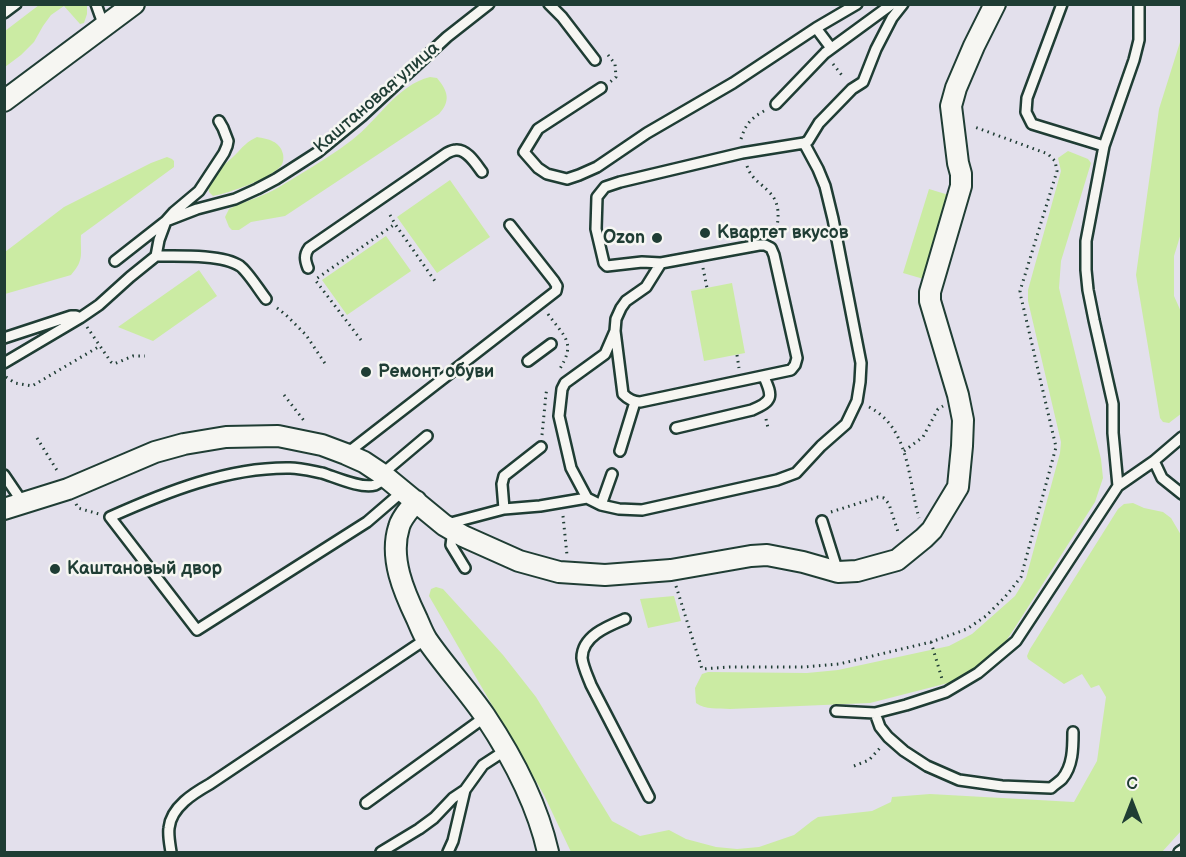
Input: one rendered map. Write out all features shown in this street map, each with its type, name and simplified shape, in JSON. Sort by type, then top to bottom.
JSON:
[{"type":"street","points":[[4,101],[134,4]]},
{"type":"street","points":[[14,506],[68,489],[155,452],[184,444],[226,437],[278,436],[322,445],[364,462],[449,528],[463,536],[519,561],[570,574],[605,575],[671,570],[767,555],[838,572],[857,571],[897,560],[932,530],[958,487],[963,420],[958,395],[930,301],[930,292],[961,186],[951,106],[974,46],[995,4]]},
{"type":"street","points":[[409,496],[396,543],[396,562],[405,594],[426,639],[485,717],[506,750],[533,803],[548,852]]},
{"type":"lane","points":[[4,13],[16,4]]},
{"type":"lane","points":[[96,4],[106,26]]},
{"type":"lane","name":"Каштановая улица","points":[[166,221],[235,199],[276,179],[318,152],[362,116],[447,37],[489,4]]},
{"type":"lane","points":[[601,88],[538,129],[524,153],[538,168],[556,177],[567,179],[597,167],[647,133],[733,83],[857,4]]},
{"type":"lane","points":[[776,104],[828,51],[892,4]]},
{"type":"lane","points":[[662,263],[646,287],[626,301],[616,319],[615,331],[623,394],[626,398],[640,402],[791,370],[797,358],[771,248],[759,244],[662,263],[642,262],[607,266],[604,263],[596,229],[597,197],[605,187],[620,182],[742,153],[808,141],[819,123],[852,89],[863,82],[891,18],[903,4]]},
{"type":"lane","points":[[1062,4],[1027,98],[1026,112],[1032,124],[1104,146]]},
{"type":"lane","points":[[1118,486],[1113,404],[1094,320],[1086,270],[1086,241],[1104,146],[1139,39],[1139,4]]},
{"type":"lane","points":[[556,6],[595,60]]},
{"type":"lane","points":[[816,28],[828,51]]},
{"type":"lane","points":[[115,261],[166,221],[199,191],[224,153],[228,141],[219,121]]},
{"type":"lane","points":[[465,568],[452,547],[449,528],[504,509],[587,498],[601,505],[619,509],[642,510],[777,480],[796,473],[846,424],[857,401],[861,363],[825,186],[804,143]]},
{"type":"lane","points":[[308,268],[304,258],[309,248],[447,153],[455,149],[460,150],[473,160],[482,172]]},
{"type":"lane","points":[[4,363],[81,318],[156,256],[166,221]]},
{"type":"lane","points":[[346,454],[556,291],[555,281],[510,225]]},
{"type":"lane","points":[[156,256],[203,257],[230,262],[240,266],[266,299]]},
{"type":"lane","points":[[4,338],[70,316],[81,318]]},
{"type":"lane","points":[[587,498],[571,468],[559,416],[560,398],[565,383],[605,354],[615,331]]},
{"type":"lane","points":[[528,361],[551,344]]},
{"type":"lane","points":[[676,428],[762,406],[771,398],[771,392],[764,377]]},
{"type":"lane","points":[[620,451],[635,402]]},
{"type":"lane","points":[[409,496],[197,630],[110,517],[191,485],[250,471],[291,468],[321,473],[359,484],[374,485],[428,436]]},
{"type":"lane","points":[[836,711],[875,713],[906,705],[946,692],[978,673],[1016,641],[1118,486],[1154,461],[1182,437]]},
{"type":"lane","points":[[504,509],[502,484],[504,476],[541,447]]},
{"type":"lane","points":[[1154,461],[1162,478],[1182,494]]},
{"type":"lane","points":[[601,505],[612,474]]},
{"type":"lane","points":[[4,475],[14,506]]},
{"type":"lane","points":[[822,520],[838,572]]},
{"type":"lane","points":[[625,619],[593,635],[584,649],[582,658],[591,685],[649,797]]},
{"type":"lane","points":[[171,852],[169,827],[171,819],[180,806],[194,793],[426,639]]},
{"type":"lane","points":[[875,713],[880,727],[888,737],[921,763],[959,780],[1002,786],[1051,788],[1063,778],[1069,766],[1073,732]]},
{"type":"lane","points":[[366,803],[485,717]]},
{"type":"lane","points":[[381,852],[434,818],[453,798],[465,790],[483,765],[506,750]]},
{"type":"lane","points":[[448,852],[453,841],[465,790]]},
{"type":"path","points":[[828,51],[852,89]]},
{"type":"path","points":[[771,248],[778,218],[775,201],[772,194],[750,174],[740,143],[745,127],[758,114],[776,104]]},
{"type":"path","points":[[952,116],[957,120],[1048,154],[1055,161],[1057,171],[1041,222]]},
{"type":"path","points":[[390,215],[438,284]]},
{"type":"path","points":[[361,340],[316,279],[395,224]]},
{"type":"path","points":[[700,255],[707,288]]},
{"type":"path","points":[[266,299],[306,334],[326,365]]},
{"type":"path","points":[[548,314],[567,341]]},
{"type":"path","points":[[81,318],[114,364],[133,356],[145,356]]},
{"type":"path","points":[[4,376],[15,383],[32,386],[100,346]]},
{"type":"path","points":[[284,394],[322,445]]},
{"type":"path","points":[[857,401],[876,411],[897,435],[904,452],[917,512]]},
{"type":"path","points":[[904,452],[923,437],[938,409]]},
{"type":"path","points":[[822,520],[824,514],[878,497],[884,498],[889,504],[905,554]]},
{"type":"path","points":[[561,501],[570,574]]},
{"type":"path","points":[[671,570],[702,669]]},
{"type":"path","points":[[931,642],[939,669]]},
{"type":"path","points":[[854,766],[869,759],[888,737]]},
{"type":"green space","points":[[39,5],[87,5],[87,14],[84,23],[80,24],[64,6],[51,15],[34,42],[5,67],[5,31]]},
{"type":"green space","points":[[1181,39],[1182,230],[1174,256],[1174,296],[1182,314],[1182,413],[1169,423],[1163,422],[1160,418],[1136,275],[1159,109]]},
{"type":"green space","points":[[430,77],[437,78],[447,96],[445,105],[439,114],[285,216],[251,222],[239,230],[232,230],[229,227],[225,217],[229,209],[272,191],[346,145],[398,95],[418,81]]},
{"type":"green space","points":[[257,137],[279,146],[283,156],[281,166],[258,181],[213,196],[209,192],[209,186],[214,175],[245,145]]},
{"type":"green space","points":[[1068,151],[1088,159],[1091,163],[1061,261],[1059,288],[1101,459],[1103,478],[1095,502],[1002,647],[988,660],[952,682],[870,703],[730,709],[708,708],[696,703],[695,688],[702,674],[708,672],[807,673],[838,670],[949,646],[972,634],[1015,596],[1026,578],[1060,453],[1061,442],[1028,301],[1028,290],[1061,171],[1058,158]]},
{"type":"green space","points":[[167,157],[174,161],[174,167],[81,235],[80,260],[71,275],[5,294],[5,252],[64,207]]},
{"type":"green space","points":[[450,180],[490,237],[437,273],[397,217]]},
{"type":"green space","points":[[929,189],[952,196],[927,280],[903,273]]},
{"type":"green space","points":[[386,236],[411,271],[347,315],[322,280]]},
{"type":"green space","points":[[199,270],[217,296],[153,341],[118,327]]},
{"type":"green space","points":[[732,283],[745,353],[704,361],[691,291]]},
{"type":"green space","points":[[1133,503],[1163,512],[1171,518],[1181,535],[1181,831],[1162,852],[571,852],[544,795],[429,596],[431,589],[436,587],[443,589],[503,655],[536,697],[612,821],[640,836],[669,830],[686,839],[716,847],[737,849],[759,847],[794,835],[818,817],[872,811],[891,802],[892,797],[930,794],[1074,802],[1097,761],[1106,697],[1099,685],[1091,688],[1082,674],[1064,684],[1027,656],[1118,509],[1124,504]]},
{"type":"green space","points":[[674,596],[681,621],[648,628],[640,599]]},
{"type":"place","name":"Квартет вкусов","points":[[705,233]]},
{"type":"place","name":"Ozon","points":[[657,238]]},
{"type":"place","name":"Ремонт обуви","points":[[366,372]]},
{"type":"place","name":"Каштановый двор","points":[[55,569]]}]
